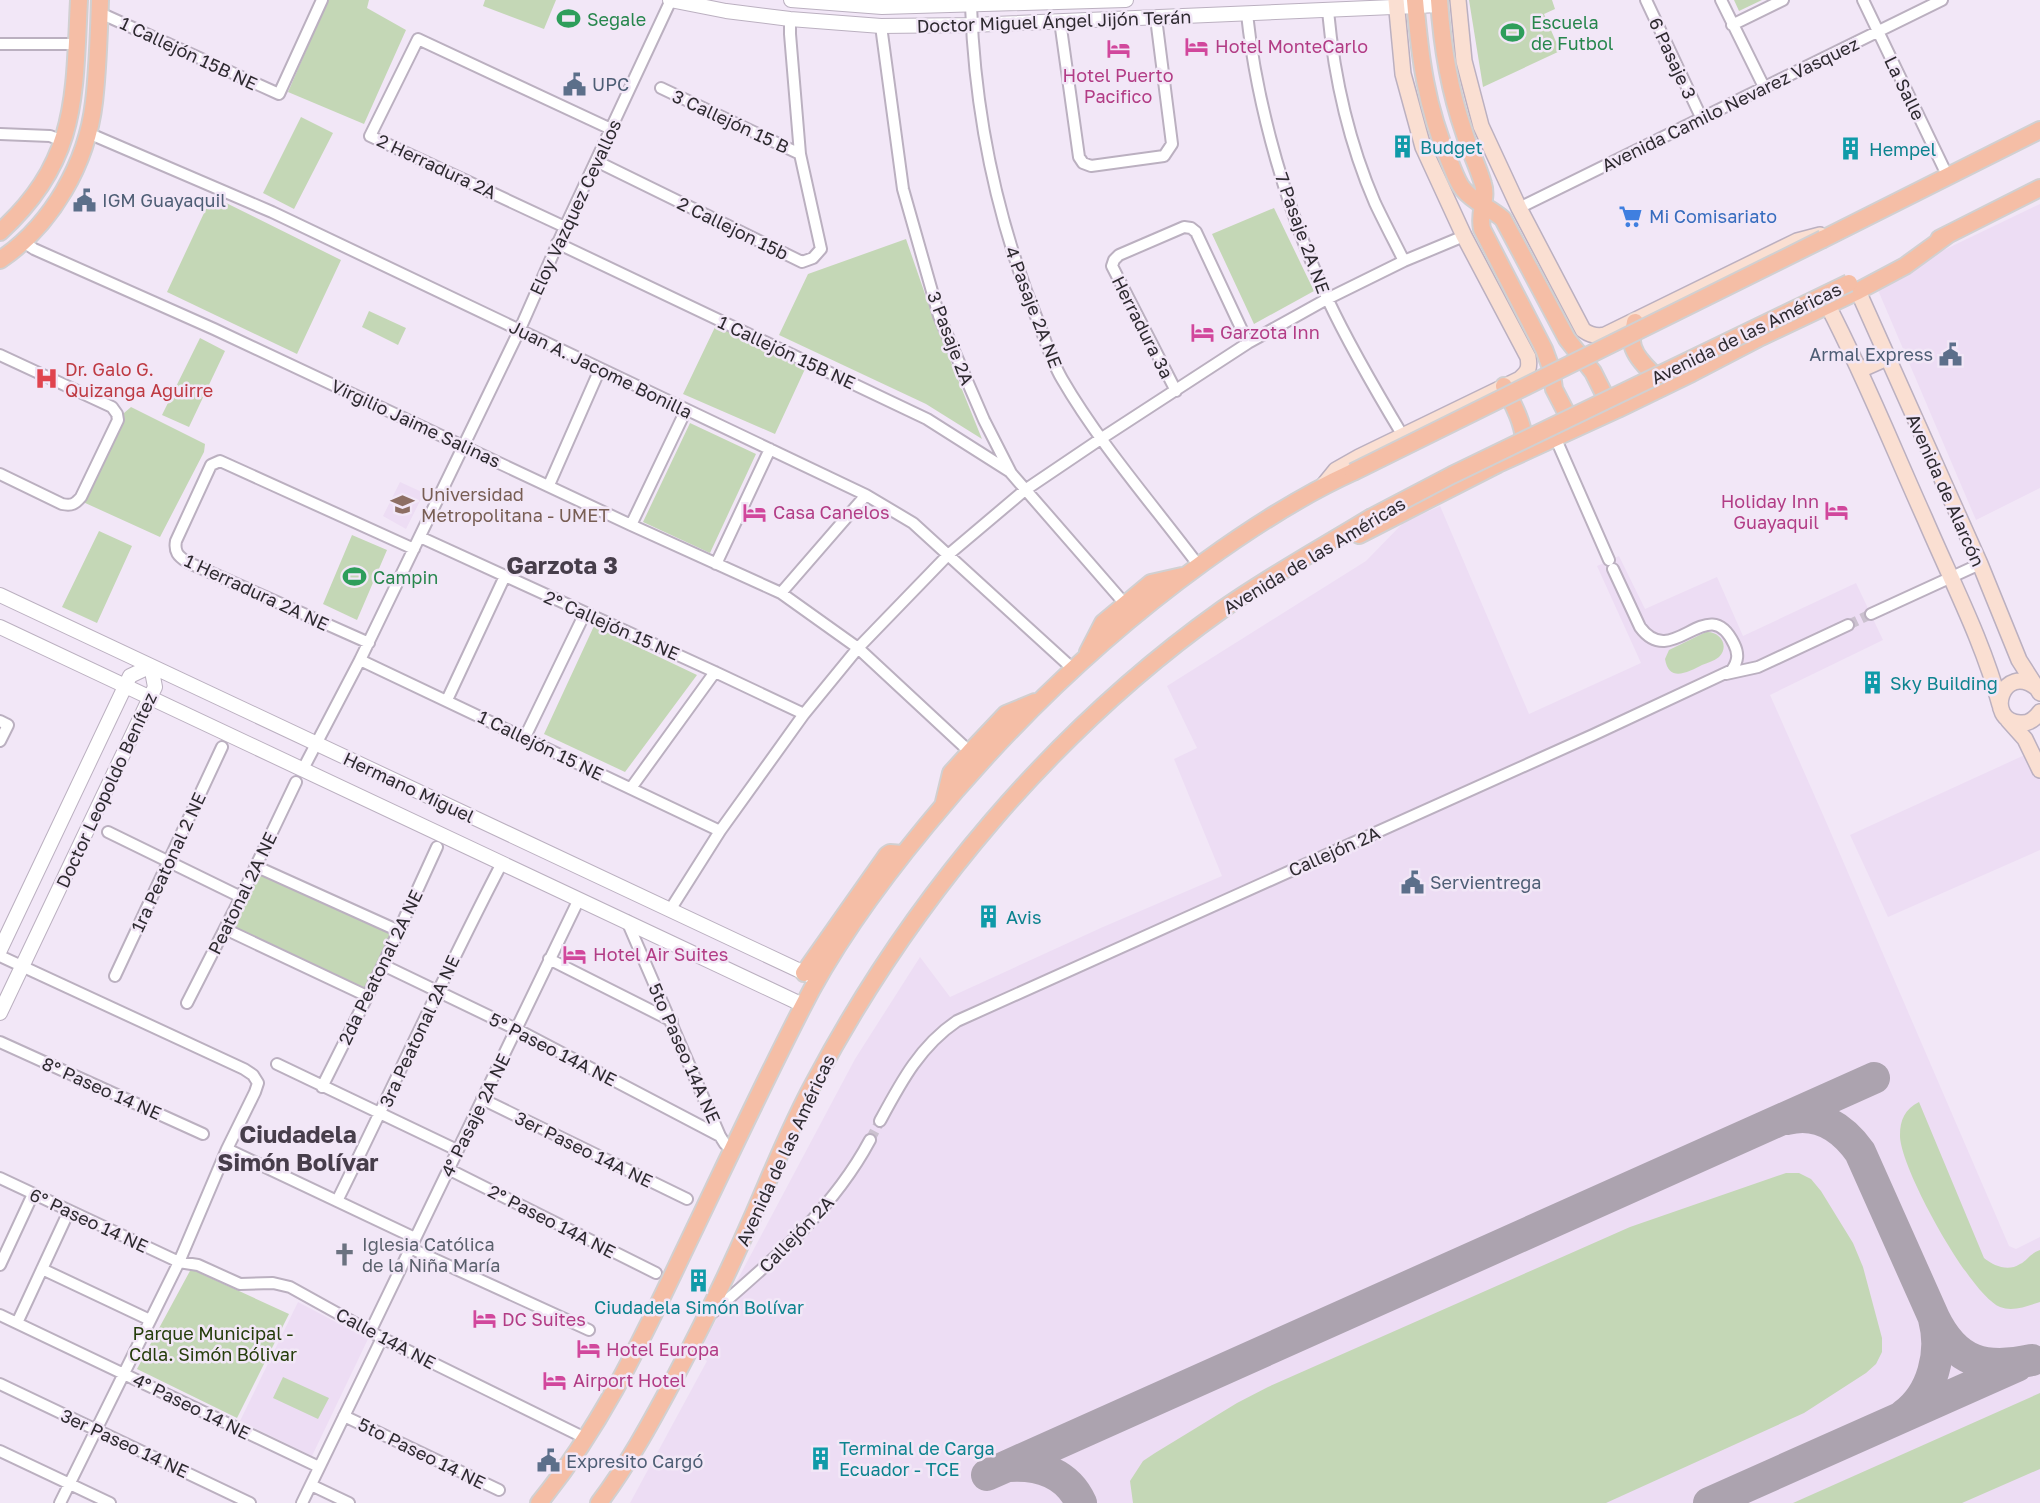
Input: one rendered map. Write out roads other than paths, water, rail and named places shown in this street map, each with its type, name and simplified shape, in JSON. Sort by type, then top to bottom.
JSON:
[{"type":"main road","points":[[0,232],[35,195],[55,161],[63,141],[73,98],[79,0]]},
{"type":"main road","points":[[1458,0],[1464,61],[1482,126],[1519,208],[1583,330],[1589,334],[1605,336],[1797,241],[1839,229]]},
{"type":"main road","points":[[1440,3],[1446,65],[1464,133],[1484,186],[1480,218],[1482,229],[1544,349],[1551,368],[1554,389],[1568,416],[1563,434]]},
{"type":"main road","points":[[1323,486],[1336,470],[1520,379],[1530,366],[1528,357],[1464,236],[1423,147],[1403,74],[1396,4]]},
{"type":"main road","points":[[1415,4],[1422,70],[1441,141],[1461,188],[1473,199],[1493,209],[1503,219],[1567,339],[1593,372],[1605,396],[1618,409]]},
{"type":"main road","points":[[0,260],[22,241],[53,208],[75,170],[88,133],[94,102],[100,6]]},
{"type":"main road","points":[[539,1503],[587,1439],[636,1351],[803,1005],[810,976],[887,855],[890,853],[903,854],[988,753],[1072,669],[1192,570],[1278,512],[1323,486],[2040,130]]},
{"type":"main road","name":"Avenida de las Américas","points":[[599,1503],[638,1444],[707,1317],[776,1161],[815,1081],[899,942],[967,852],[1053,755],[1121,691],[1221,611],[1263,582],[1370,518],[1452,475],[1853,287],[1949,234],[2040,188]]},
{"type":"main road","points":[[1326,545],[1357,536],[1385,523],[1524,452],[1668,385],[1771,332],[1828,306],[1853,287]]},
{"type":"main road","name":"Avenida de Alarcón","points":[[1853,287],[1980,564],[2019,660],[2038,690]]},
{"type":"main road","name":"Avenida de Alarcón","points":[[1828,306],[1860,370],[1951,578],[1992,675],[2003,711],[2025,739],[2040,770]]},
{"type":"main road","points":[[1635,322],[1632,342],[1635,353],[1655,377],[1668,385]]},
{"type":"main road","points":[[1860,370],[1887,358]]},
{"type":"main road","points":[[1504,386],[1517,412],[1524,439],[1524,452]]},
{"type":"main road","points":[[1086,658],[1102,623],[1151,583],[1192,570]]},
{"type":"main road","points":[[2038,690],[2025,682],[2012,683],[2002,692],[2003,711],[2020,724],[2034,720],[2040,712]]},
{"type":"main road","points":[[942,806],[951,773],[970,752],[1006,714],[1041,699]]},
{"type":"street","name":"1 Callejón 15B NE","points":[[100,6],[279,94],[322,0]]},
{"type":"street","name":"Doctor Miguel Ángel Jijón Terán","points":[[670,0],[726,11],[790,19],[881,26],[972,25],[1328,11],[1396,4],[1440,3]]},
{"type":"street","name":"Eloy Vazquez Cevallos","points":[[299,775],[369,643],[520,329],[557,243],[670,0]]},
{"type":"street","name":"Doctor Miguel Ángel Jijón Terán","points":[[790,0],[882,7],[1126,0]]},
{"type":"street","name":"6 Pasaje 3","points":[[1646,0],[1701,117]]},
{"type":"street","points":[[1721,0],[1764,87]]},
{"type":"street","points":[[1732,25],[1784,0]]},
{"type":"street","name":"La Salle","points":[[1863,0],[1948,177]]},
{"type":"street","name":"Avenida Camilo Nevarez Vasquez","points":[[1519,208],[1941,0]]},
{"type":"street","name":"4 Pasaje 2A NE","points":[[971,6],[985,134],[1011,250],[1061,378],[1192,570]]},
{"type":"street","points":[[1328,11],[1337,76],[1352,140],[1375,202],[1404,261]]},
{"type":"street","name":"7 Pasaje 2A NE","points":[[1247,14],[1265,117],[1278,167],[1300,234],[1327,299],[1367,377],[1403,436]]},
{"type":"street","points":[[1060,21],[1079,157],[1083,163],[1091,166],[1164,156],[1169,151],[1172,144],[1156,18]]},
{"type":"street","name":"2 Callejon 15b","points":[[596,161],[802,262],[813,258],[821,249],[800,154],[790,19]]},
{"type":"street","name":"3 Pasaje 2A","points":[[881,26],[903,189],[939,316],[984,420],[1011,473],[1125,604]]},
{"type":"street","name":"2 Herradura 2A","points":[[565,226],[370,136],[418,39],[611,129]]},
{"type":"street","points":[[0,44],[76,44]]},
{"type":"street","name":"3 Callejón 15 B","points":[[661,88],[800,154]]},
{"type":"street","name":"Juan A. Jacome Bonilla","points":[[88,133],[272,212],[866,495],[913,523],[1072,669]]},
{"type":"street","points":[[0,134],[50,136],[63,141]]},
{"type":"street","name":"Herradura 3a","points":[[1176,391],[1113,266],[1114,260],[1119,255],[1184,227],[1191,228],[1196,232],[1248,343]]},
{"type":"street","points":[[670,910],[720,831],[804,714],[858,648],[948,555],[1025,490],[1248,343],[1327,299],[1404,261],[1464,236]]},
{"type":"street","name":"Virgilio Jaime Salinas","points":[[22,241],[34,249],[214,329],[781,593],[858,648],[970,752]]},
{"type":"street","name":"1 Callejón 15B NE","points":[[557,243],[927,419],[1011,473]]},
{"type":"street","points":[[0,355],[112,407],[118,420],[81,497],[70,506],[0,474]]},
{"type":"street","points":[[549,485],[600,369]]},
{"type":"street","points":[[631,525],[686,410]]},
{"type":"street","points":[[1563,434],[1611,564],[1640,627],[1645,634],[1658,641],[1672,640],[1710,624],[1724,627],[1737,650],[1732,670],[1726,674]]},
{"type":"street","points":[[716,564],[770,449]]},
{"type":"street","name":"1 Herradura 2A NE","points":[[369,643],[178,556],[175,549],[176,541],[211,465],[215,461],[220,461],[414,549]]},
{"type":"street","points":[[781,593],[866,495]]},
{"type":"street","name":"2° Callejón 15 NE","points":[[420,537],[804,714]]},
{"type":"street","points":[[1871,614],[1980,564]]},
{"type":"street","points":[[447,700],[505,576]]},
{"type":"street","name":"Hermano Miguel","points":[[0,595],[810,976]]},
{"type":"street","points":[[525,737],[585,613]]},
{"type":"street","name":"Callejón 2A","points":[[880,1121],[909,1070],[930,1042],[957,1021],[1726,674],[1758,667],[1848,625]]},
{"type":"street","name":"Hermano Miguel","points":[[0,627],[150,697],[299,775],[502,863],[803,1005]]},
{"type":"street","name":"1 Callejón 15 NE","points":[[360,660],[720,831]]},
{"type":"street","name":"Doctor Leopoldo Benítez","points":[[0,950],[130,676],[151,666],[155,687],[0,1012]]},
{"type":"street","points":[[631,789],[715,672]]},
{"type":"street","points":[[0,741],[4,723]]},
{"type":"street","name":"1ra Peatonal 2 NE","points":[[115,976],[222,747]]},
{"type":"street","name":"Peatonal 2A NE","points":[[187,1003],[299,775]]},
{"type":"street","points":[[108,832],[241,897]]},
{"type":"street","name":"2da Peatonal 2A NE","points":[[322,1087],[383,965],[438,847]]},
{"type":"street","name":"3ra Peatonal 2A NE","points":[[338,1201],[437,991],[502,863]]},
{"type":"street","points":[[255,866],[399,931]]},
{"type":"street","name":"4° Pasaje 2A NE","points":[[370,1330],[579,899]]},
{"type":"street","name":"5to Paseo 14A NE","points":[[627,921],[720,1136],[732,1150]]},
{"type":"street","points":[[225,929],[367,996]]},
{"type":"street","points":[[0,956],[244,1069],[253,1075],[258,1083],[179,1262],[60,1503]]},
{"type":"street","points":[[549,959],[672,1021]]},
{"type":"street","name":"5° Paseo 14A NE","points":[[383,965],[516,1029],[720,1136]]},
{"type":"street","name":"8° Paseo 14 NE","points":[[0,1042],[203,1134]]},
{"type":"street","points":[[277,1064],[380,1115],[458,1150]]},
{"type":"street","name":"3er Paseo 14A NE","points":[[482,1099],[687,1199]]},
{"type":"street","name":"Callejón 2A","points":[[707,1317],[775,1259],[805,1229],[845,1181],[870,1140]]},
{"type":"street","points":[[227,1149],[338,1201],[413,1243],[589,1330]]},
{"type":"street","name":"2° Paseo 14A NE","points":[[448,1169],[656,1273]]},
{"type":"street","name":"6° Paseo 14 NE","points":[[0,1178],[179,1262]]},
{"type":"street","points":[[0,1265],[3,1250],[33,1194]]},
{"type":"street","points":[[17,1323],[69,1211]]},
{"type":"street","name":"Calle 14A NE","points":[[179,1262],[198,1265],[240,1284],[273,1283],[290,1287],[382,1338],[587,1439]]},
{"type":"street","points":[[42,1269],[150,1320]]},
{"type":"street","name":"4° Paseo 14 NE","points":[[0,1316],[320,1467]]},
{"type":"street","points":[[302,1503],[382,1338]]},
{"type":"street","name":"3er Paseo 14 NE","points":[[0,1384],[250,1503]]},
{"type":"street","name":"5to Paseo 14 NE","points":[[344,1416],[499,1490]]},
{"type":"street","points":[[0,1451],[110,1503]]},
{"type":"street","points":[[311,1485],[349,1503]]},
{"type":"tunnel","points":[[1848,625],[1871,614]]},
{"type":"tunnel","points":[[870,1140],[880,1121]]},
{"type":"place","name":"Segale","points":[[569,19]]},
{"type":"place","name":"Escuela de Futbol","points":[[1513,32]]},
{"type":"place","name":"Hotel MonteCarlo","points":[[1197,46]]},
{"type":"place","name":"Hotel Puerto Pacifico","points":[[1118,49]]},
{"type":"place","name":"UPC","points":[[574,84]]},
{"type":"place","name":"Budget","points":[[1402,147]]},
{"type":"place","name":"Hempel","points":[[1851,149]]},
{"type":"place","name":"IGM Guayaquil","points":[[84,200]]},
{"type":"place","name":"Mi Comisariato","points":[[1631,216]]},
{"type":"place","name":"Garzota Inn","points":[[1202,332]]},
{"type":"place","name":"Armal Express","points":[[1951,354]]},
{"type":"place","name":"Dr. Galo G. Quizanga Aguirre","points":[[47,379]]},
{"type":"place","name":"Universidad Metropolitana - UMET","points":[[403,504]]},
{"type":"place","name":"Holiday Inn Guayaquil","points":[[1837,511]]},
{"type":"place","name":"Casa Canelos","points":[[755,512]]},
{"type":"place","name":"Campin","points":[[355,577]]},
{"type":"place","name":"Sky Building","points":[[1872,683]]},
{"type":"place","name":"Servientrega","points":[[1412,882]]},
{"type":"place","name":"Avis","points":[[988,917]]},
{"type":"place","name":"Hotel Air Suites","points":[[575,954]]},
{"type":"place","name":"Iglesia Católica de la Niña María","points":[[344,1254]]},
{"type":"place","name":"Ciudadela Simón Bolívar","points":[[699,1281]]},
{"type":"place","name":"DC Suites","points":[[484,1319]]},
{"type":"place","name":"Hotel Europa","points":[[588,1349]]},
{"type":"place","name":"Airport Hotel","points":[[555,1380]]},
{"type":"place","name":"Terminal de Carga Ecuador - TCE","points":[[821,1458]]},
{"type":"place","name":"Expresito Cargó","points":[[548,1461]]},
{"type":"district","name":"Garzota 3","points":[[562,564]]},
{"type":"district","name":"Ciudadela Simón Bolívar","points":[[298,1147]]},
{"type":"park label","name":"Parque Municipal - Cdla. Simón Bólivar","points":[[213,1343]]}]
